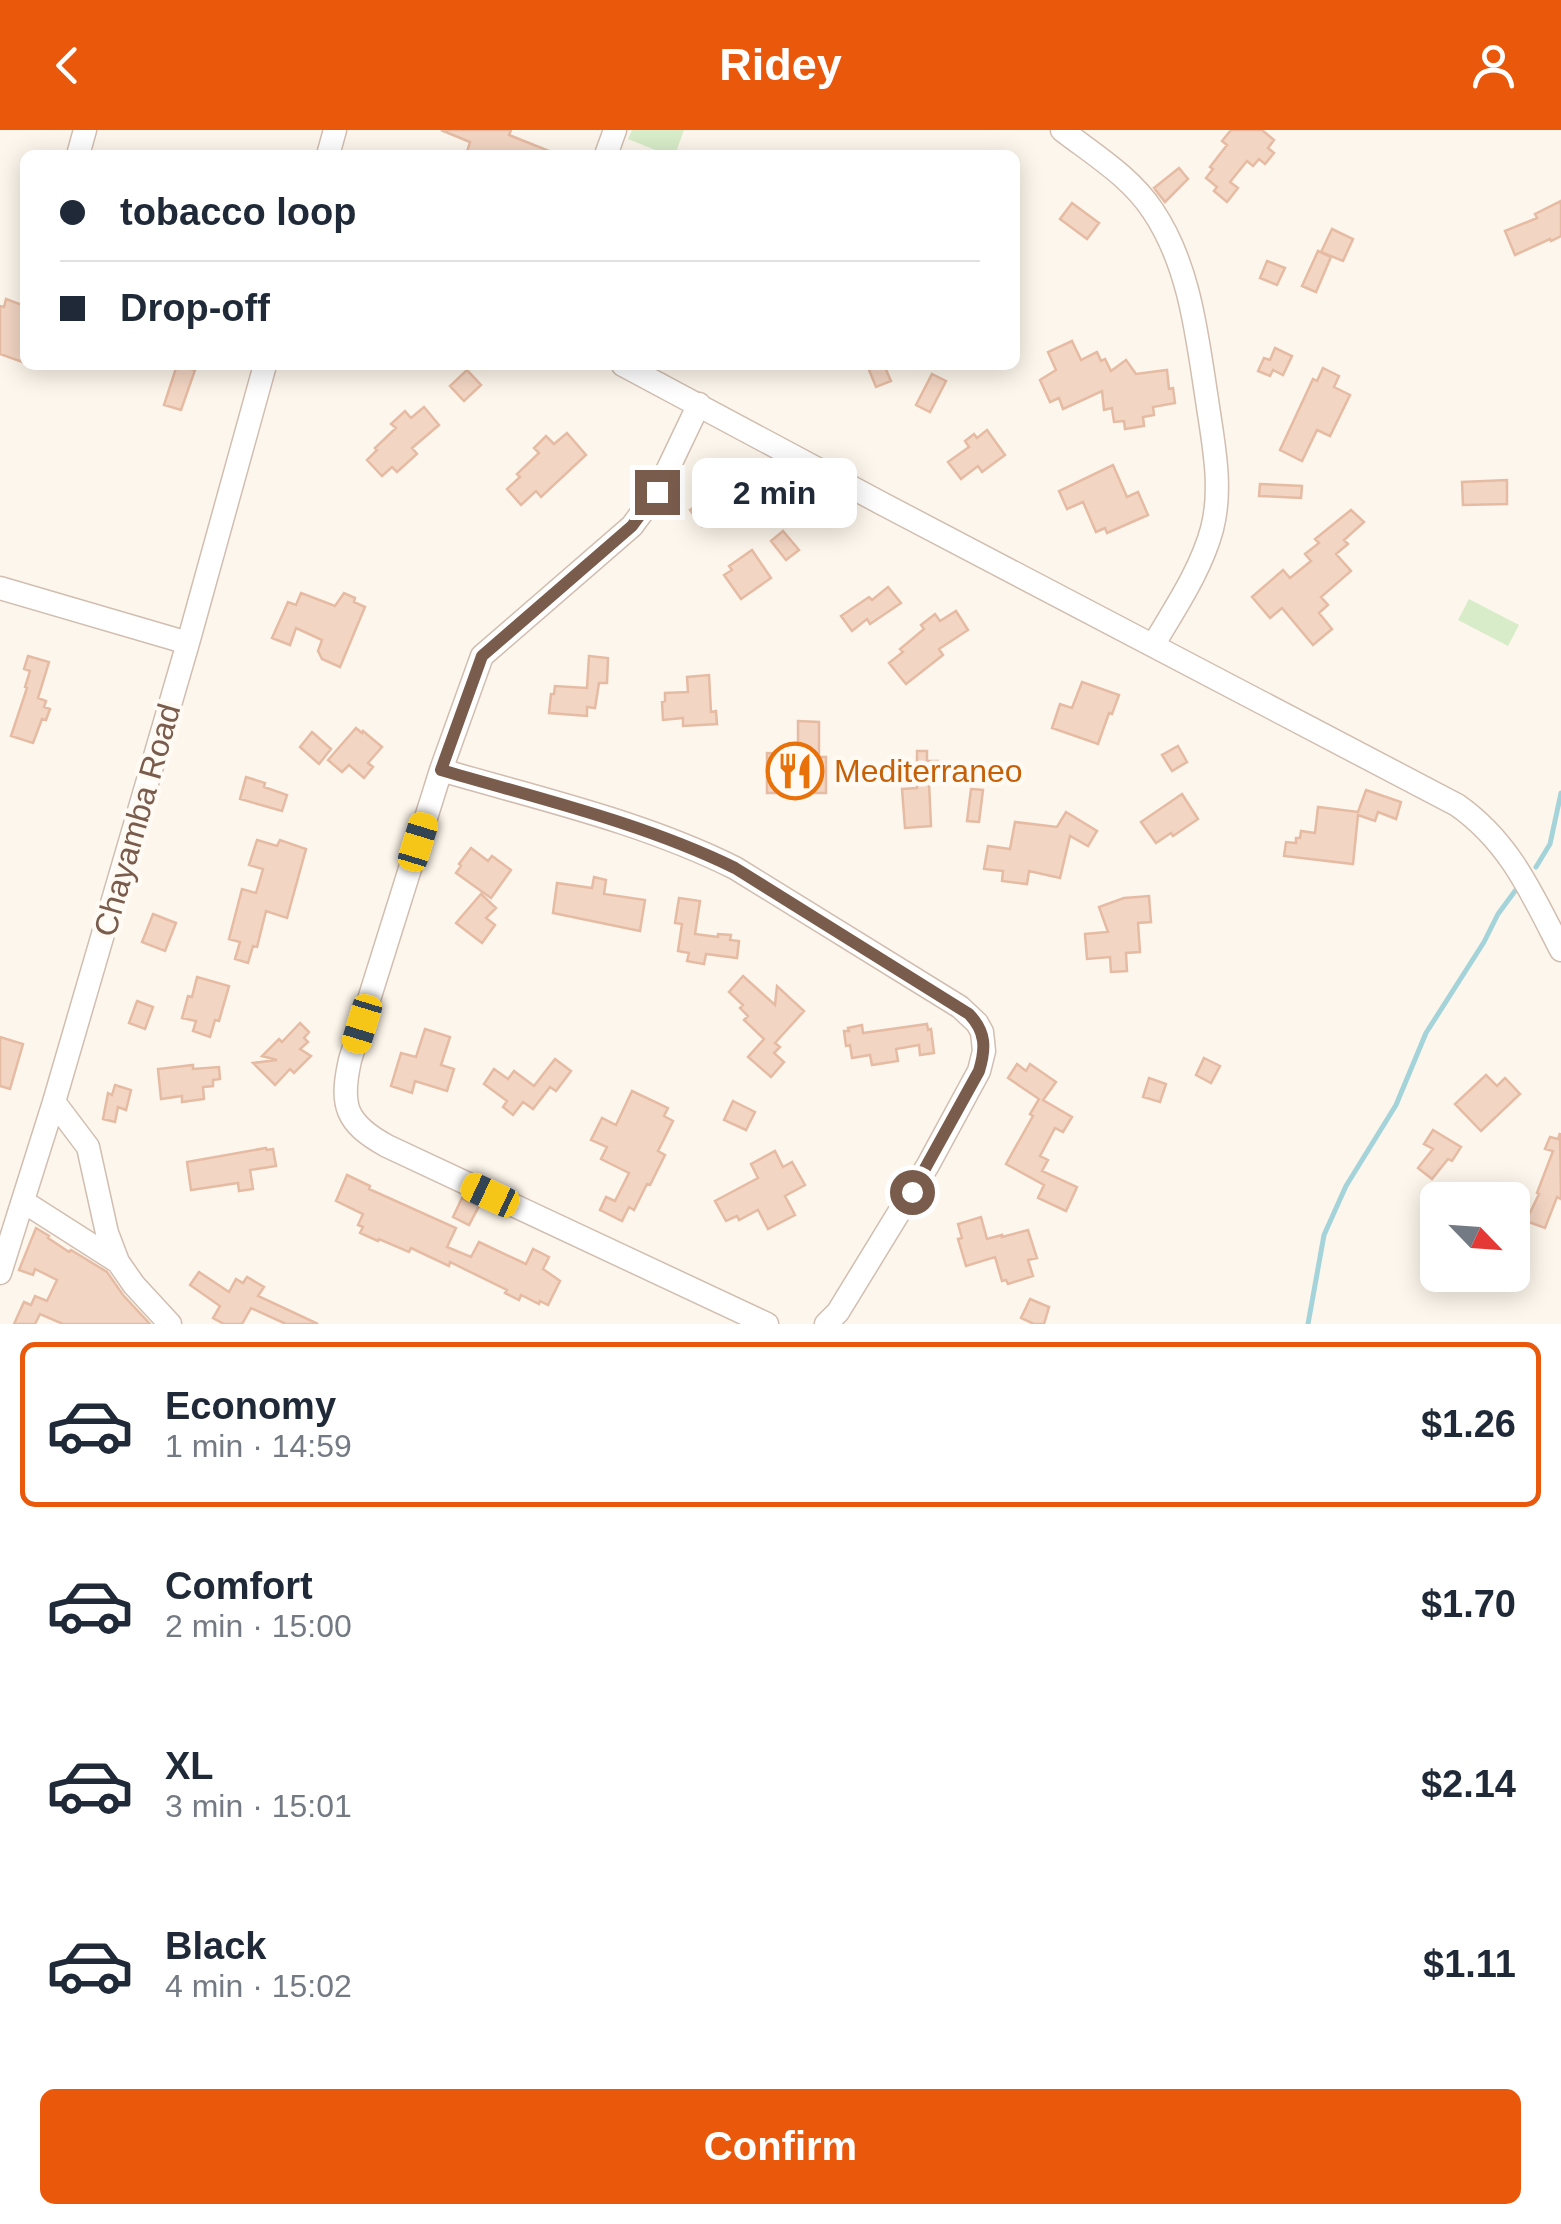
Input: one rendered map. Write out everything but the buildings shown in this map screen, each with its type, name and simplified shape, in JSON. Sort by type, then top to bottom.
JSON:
[{"type":"street","points":[[1062,130],[1138,191],[1151,208],[1165,230],[1181,270],[1194,320],[1212,430],[1217,506],[1212,532],[1198,564],[1154,644]]},
{"type":"street","name":"Chayamba Road","points":[[0,1273],[188,644],[264,370]]},
{"type":"street","points":[[633,370],[1474,816],[1505,848],[1520,871],[1561,950]]},
{"type":"street","points":[[699,404],[657,492],[632,526],[482,656],[441,770],[350,1060],[344,1094],[351,1117],[386,1146],[767,1324]]},
{"type":"street","points":[[0,588],[188,644]]},
{"type":"street","points":[[441,770],[699,850],[735,868],[960,1006],[977,1023],[984,1051],[972,1085],[880,1244],[838,1312],[826,1324]]},
{"type":"street","points":[[54,1102],[88,1147],[107,1233],[118,1262],[170,1324]]},
{"type":"street","points":[[24,1202],[118,1262]]},
{"type":"green space","points":[[632,130],[684,130],[677,150],[656,150],[628,139]]},
{"type":"green space","points":[[1469,599],[1519,625],[1508,646],[1458,620]]},
{"type":"waterway","points":[[1536,867],[1550,844],[1561,793]]},
{"type":"waterway","points":[[1308,1324],[1324,1235],[1346,1186],[1396,1105],[1426,1033],[1515,891]]},
{"type":"place","name":"Mediterraneo","points":[[795,771]]},
{"type":"route","points":[[657,492],[632,526],[482,656],[441,770],[699,850],[735,868],[969,1014],[984,1040],[979,1071],[912,1192]]}]
